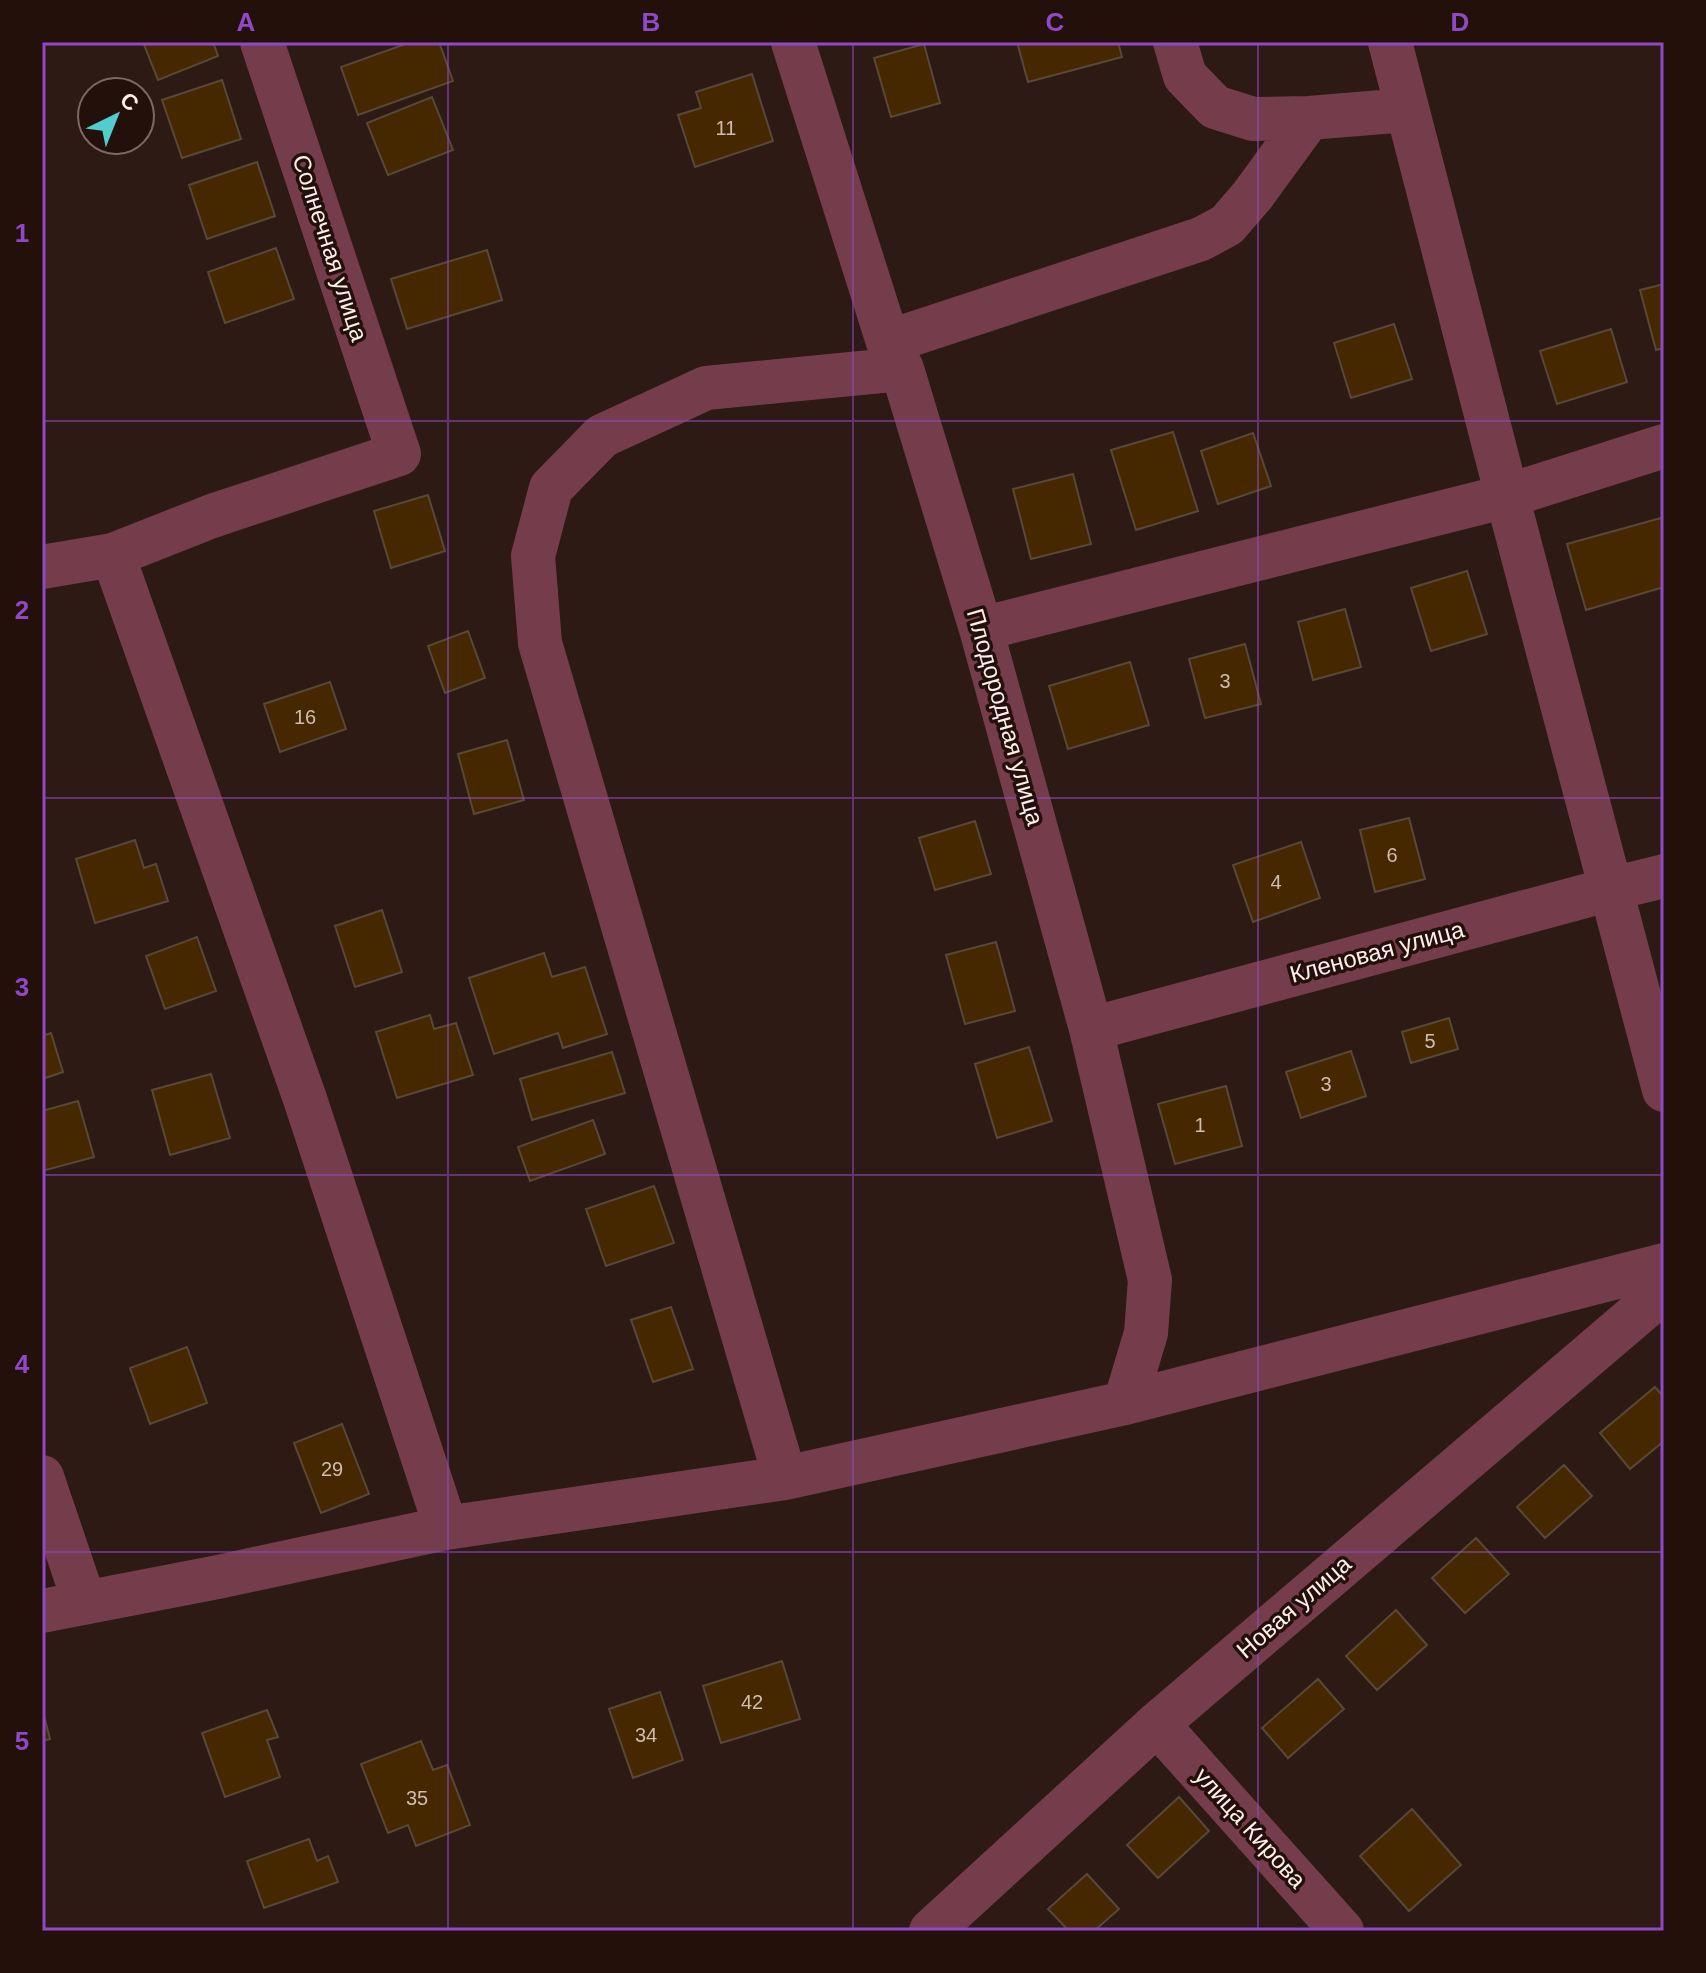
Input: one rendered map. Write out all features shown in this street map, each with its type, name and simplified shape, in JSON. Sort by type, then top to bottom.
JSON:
[{"type":"street","name":"Солнечная улица","points":[[113,555],[212,516],[399,454],[262,42]]},
{"type":"street","name":"Плодородная улица","points":[[793,42],[981,629],[1091,1029],[1150,1280],[1146,1333],[1125,1403]]},
{"type":"street","points":[[1175,42],[1185,76],[1215,107],[1253,119],[1406,110]]},
{"type":"street","points":[[1390,42],[1664,1090]]},
{"type":"street","points":[[785,1478],[540,643],[533,556],[551,488],[602,436],[706,388],[895,356],[1201,239],[1227,225],[1309,118]]},
{"type":"street","points":[[981,629],[1507,496],[1664,446]]},
{"type":"street","points":[[42,567],[113,555],[305,1099],[446,1528]]},
{"type":"street","name":"Кленовая улица","points":[[1091,1029],[1664,876]]},
{"type":"street","points":[[42,1611],[446,1528],[785,1478],[1125,1403],[1664,1265]]},
{"type":"street","name":"Новая улица","points":[[931,1931],[1157,1724],[1664,1291]]},
{"type":"street","points":[[42,1477],[84,1601]]},
{"type":"street","name":"улица Кирова","points":[[1157,1724],[1342,1931]]},
{"type":"building","points":[[143,42],[213,42],[218,56],[158,80]]},
{"type":"building","points":[[411,42],[439,42],[453,81],[358,115],[341,67]]},
{"type":"building","points":[[1017,42],[1118,42],[1122,57],[1028,82]]},
{"type":"building","points":[[924,44],[940,103],[891,117],[874,58]]},
{"type":"building","points":[[752,74],[773,141],[695,167],[678,115],[701,108],[696,92]]},
{"type":"building","points":[[222,80],[241,139],[182,158],[162,100]]},
{"type":"building","points":[[432,97],[453,150],[388,175],[367,123]]},
{"type":"building","points":[[257,162],[275,216],[207,239],[189,185]]},
{"type":"building","points":[[276,248],[294,299],[225,323],[208,272]]},
{"type":"building","points":[[487,250],[502,300],[407,329],[391,279]]},
{"type":"building","points":[[1664,284],[1664,348],[1656,350],[1640,290]]},
{"type":"building","points":[[1394,324],[1412,379],[1351,398],[1334,343]]},
{"type":"building","points":[[1611,329],[1627,382],[1557,404],[1540,351]]},
{"type":"building","points":[[1173,432],[1198,511],[1136,530],[1111,450]]},
{"type":"building","points":[[1253,433],[1271,486],[1218,504],[1201,451]]},
{"type":"building","points":[[1073,474],[1091,544],[1031,559],[1013,489]]},
{"type":"building","points":[[428,495],[445,551],[391,568],[374,511]]},
{"type":"building","points":[[1661,518],[1664,526],[1664,587],[1586,610],[1567,544]]},
{"type":"building","points":[[1467,571],[1487,634],[1431,651],[1411,588]]},
{"type":"building","points":[[1345,609],[1361,667],[1313,680],[1298,622]]},
{"type":"building","points":[[468,631],[485,678],[445,693],[428,646]]},
{"type":"building","points":[[1245,644],[1261,704],[1205,718],[1189,659]]},
{"type":"building","points":[[1130,662],[1149,725],[1068,749],[1049,686]]},
{"type":"building","points":[[330,682],[346,729],[280,752],[264,704]]},
{"type":"building","points":[[507,740],[524,800],[474,814],[458,754]]},
{"type":"building","points":[[1409,818],[1425,879],[1375,892],[1360,830]]},
{"type":"building","points":[[975,821],[991,874],[935,890],[919,838]]},
{"type":"building","points":[[135,840],[144,868],[156,864],[168,901],[95,923],[76,859]]},
{"type":"building","points":[[1301,842],[1320,898],[1253,922],[1233,865]]},
{"type":"building","points":[[382,910],[402,972],[355,987],[335,926]]},
{"type":"building","points":[[197,937],[216,991],[165,1009],[146,956]]},
{"type":"building","points":[[996,942],[1015,1011],[965,1024],[946,955]]},
{"type":"building","points":[[544,953],[552,977],[585,967],[607,1034],[563,1048],[558,1033],[494,1054],[469,978]]},
{"type":"building","points":[[430,1015],[434,1029],[456,1023],[473,1075],[397,1098],[376,1032]]},
{"type":"building","points":[[1449,1018],[1458,1049],[1411,1063],[1402,1032]]},
{"type":"building","points":[[51,1033],[63,1072],[42,1079],[42,1036]]},
{"type":"building","points":[[1029,1047],[1052,1121],[997,1138],[975,1064]]},
{"type":"building","points":[[1351,1051],[1366,1096],[1301,1118],[1286,1072]]},
{"type":"building","points":[[612,1052],[625,1093],[532,1120],[520,1079]]},
{"type":"building","points":[[211,1074],[230,1138],[170,1155],[152,1090]]},
{"type":"building","points":[[1226,1086],[1242,1146],[1175,1164],[1158,1104]]},
{"type":"building","points":[[78,1101],[94,1157],[42,1171],[42,1111]]},
{"type":"building","points":[[593,1120],[605,1154],[530,1181],[518,1147]]},
{"type":"building","points":[[654,1186],[674,1243],[606,1266],[586,1209]]},
{"type":"building","points":[[671,1307],[693,1369],[653,1382],[631,1320]]},
{"type":"building","points":[[187,1347],[207,1403],[150,1424],[130,1368]]},
{"type":"building","points":[[1655,1387],[1664,1397],[1664,1441],[1630,1469],[1600,1433]]},
{"type":"building","points":[[342,1424],[369,1494],[321,1513],[294,1443]]},
{"type":"building","points":[[1564,1465],[1592,1496],[1545,1538],[1517,1507]]},
{"type":"building","points":[[1476,1538],[1509,1574],[1465,1613],[1432,1578]]},
{"type":"building","points":[[1396,1610],[1427,1645],[1377,1690],[1346,1656]]},
{"type":"building","points":[[782,1661],[800,1719],[721,1743],[703,1686]]},
{"type":"building","points":[[1318,1679],[1344,1709],[1288,1758],[1262,1728]]},
{"type":"building","points":[[660,1692],[683,1760],[633,1778],[609,1709]]},
{"type":"building","points":[[42,1708],[50,1739],[42,1741]]},
{"type":"building","points":[[267,1710],[278,1737],[267,1740],[280,1777],[225,1797],[202,1733]]},
{"type":"building","points":[[421,1741],[433,1770],[447,1765],[470,1825],[416,1846],[408,1825],[388,1833],[361,1764]]},
{"type":"building","points":[[1179,1797],[1209,1831],[1158,1878],[1127,1845]]},
{"type":"building","points":[[1412,1809],[1461,1865],[1409,1911],[1360,1856]]},
{"type":"building","points":[[309,1839],[317,1861],[328,1856],[338,1882],[264,1908],[247,1861]]},
{"type":"building","points":[[1087,1874],[1119,1909],[1094,1931],[1069,1931],[1048,1909]]}]
